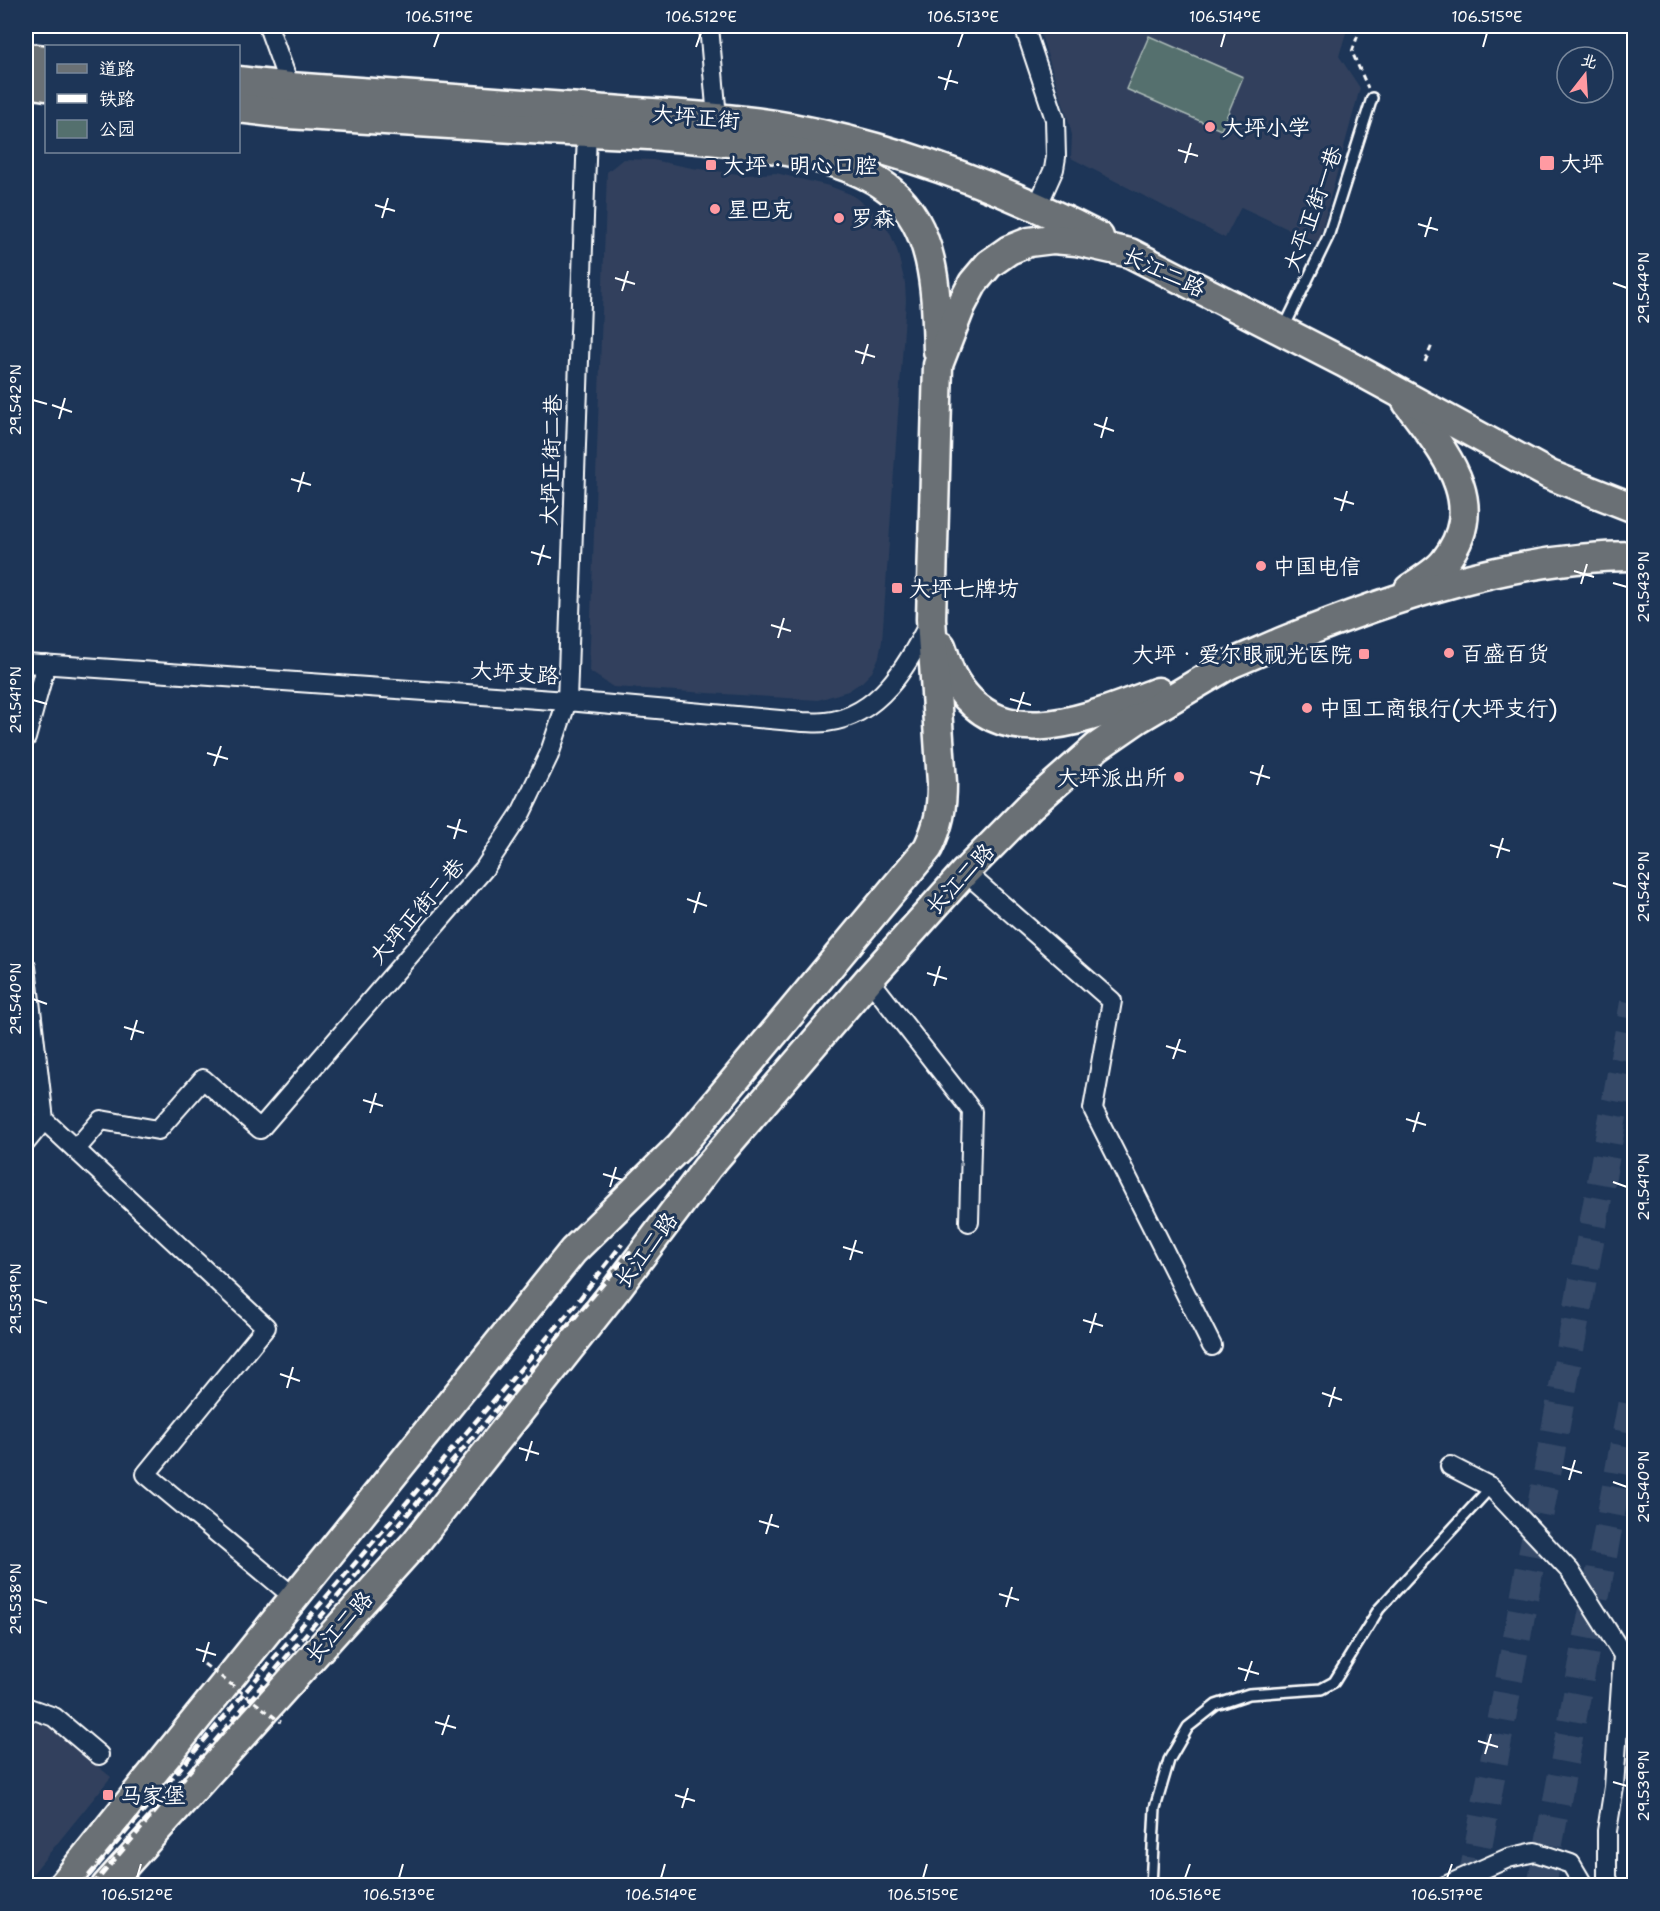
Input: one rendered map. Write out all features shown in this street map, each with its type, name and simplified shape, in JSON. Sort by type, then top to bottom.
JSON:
[{"type":"main road","points":[[26,58],[45,60]]},
{"type":"main road","name":"大坪正街","points":[[240,81],[290,87],[717,118],[791,128],[845,140],[945,171],[1037,207],[1130,253]]},
{"type":"main road","points":[[26,83],[45,86]]},
{"type":"main road","name":"大坪正街","points":[[240,108],[288,114],[716,141],[761,147],[844,166],[870,177],[891,191],[907,208],[927,250],[936,293],[938,365]]},
{"type":"main road","name":"长江二路","points":[[62,1886],[573,1251],[680,1146],[928,849],[938,828],[942,806],[931,619],[938,365],[961,306],[973,283],[989,264],[1009,250],[1029,242],[1053,239],[1076,241],[1130,253],[1282,330],[1550,475],[1635,508]]},
{"type":"main road","name":"长江二路","points":[[1395,600],[1444,563],[1460,538],[1465,507],[1445,453],[1402,395]]},
{"type":"main road","name":"长江二路","points":[[931,619],[951,675],[973,704],[991,716],[1011,723],[1034,727],[1057,725],[1088,718],[1395,600],[1469,579],[1533,566],[1599,556],[1635,556]]},
{"type":"main road","name":"长江二路","points":[[106,1886],[416,1542],[610,1298],[707,1168],[869,979],[965,872],[1031,805],[1097,747],[1138,718],[1230,664]]},
{"type":"street","points":[[268,26],[290,87]]},
{"type":"street","points":[[709,26],[717,118]]},
{"type":"street","points":[[1024,26],[1024,32],[1055,119],[1054,169],[1037,207]]},
{"type":"street","name":"大坪正街二巷","points":[[76,1149],[101,1120],[158,1130],[204,1079],[260,1130],[484,869],[521,813],[549,755],[567,701],[587,132]]},
{"type":"street","name":"大坪支路","points":[[26,663],[567,701],[802,722],[827,722],[849,716],[871,703],[886,689],[911,657],[931,619]]},
{"type":"street","points":[[26,655],[46,664],[26,738]]},
{"type":"street","points":[[965,872],[1112,1001],[1093,1109],[1212,1346]]},
{"type":"street","points":[[26,967],[44,1120],[266,1327],[146,1474],[296,1598]]},
{"type":"street","points":[[869,979],[972,1111],[969,1222]]},
{"type":"street","points":[[26,1142],[44,1120]]},
{"type":"street","points":[[1450,1466],[1491,1487],[1570,1571],[1629,1655],[1607,1831],[1607,1877],[1610,1886]]},
{"type":"street","points":[[26,1707],[54,1717],[99,1755]]},
{"type":"street","points":[[1445,1886],[1508,1858],[1535,1852],[1571,1864],[1584,1886]]},
{"type":"lane","name":"大平正街一巷","points":[[1282,330],[1328,237],[1372,98]]},
{"type":"lane","points":[[1151,1886],[1155,1808],[1169,1760],[1188,1727],[1216,1705],[1249,1694],[1320,1689],[1334,1682],[1379,1609],[1491,1487]]},
{"type":"path","points":[[1361,26],[1352,52],[1372,98]]},
{"type":"path","points":[[1425,362],[1432,345]]},
{"type":"path","points":[[204,1664],[281,1722]]},
{"type":"shaded area","name":"大坪小学","points":[[1038,26],[1348,26],[1339,56],[1360,88],[1318,243],[1241,207],[1225,238],[1071,158],[1072,135],[1068,119]]},
{"type":"shaded area","points":[[623,159],[653,160],[747,175],[776,173],[829,186],[850,194],[866,205],[890,233],[897,250],[905,283],[906,301],[882,641],[879,657],[872,672],[848,691],[818,700],[613,687],[589,671],[607,172]]},
{"type":"shaded area","points":[[26,1719],[51,1728],[111,1777],[26,1882]]},
{"type":"green space","points":[[1149,36],[1243,77],[1221,130],[1126,89]]},
{"type":"tunnel","points":[[1471,1886],[1634,1003]]},
{"type":"tunnel","points":[[1541,1886],[1634,1391]]},
{"type":"railway","points":[[80,1886],[575,1305],[622,1244]]},
{"type":"railway","points":[[92,1886],[631,1251]]},
{"type":"place","name":"大坪小学","points":[[1210,127]]},
{"type":"place","name":"大坪","points":[[1547,163]]},
{"type":"place","name":"大坪‧明心口腔","points":[[711,165]]},
{"type":"place","name":"星巴克","points":[[715,209]]},
{"type":"place","name":"罗森","points":[[839,218]]},
{"type":"place","name":"中国电信","points":[[1261,566]]},
{"type":"place","name":"大坪七牌坊","points":[[897,588]]},
{"type":"place","name":"百盛百货","points":[[1449,653]]},
{"type":"place","name":"大坪‧爱尔眼视光医院","points":[[1364,654]]},
{"type":"place","name":"中国工商银行(大坪支行)","points":[[1307,708]]},
{"type":"place","name":"大坪派出所","points":[[1179,777]]},
{"type":"place","name":"马家堡","points":[[108,1795]]}]
